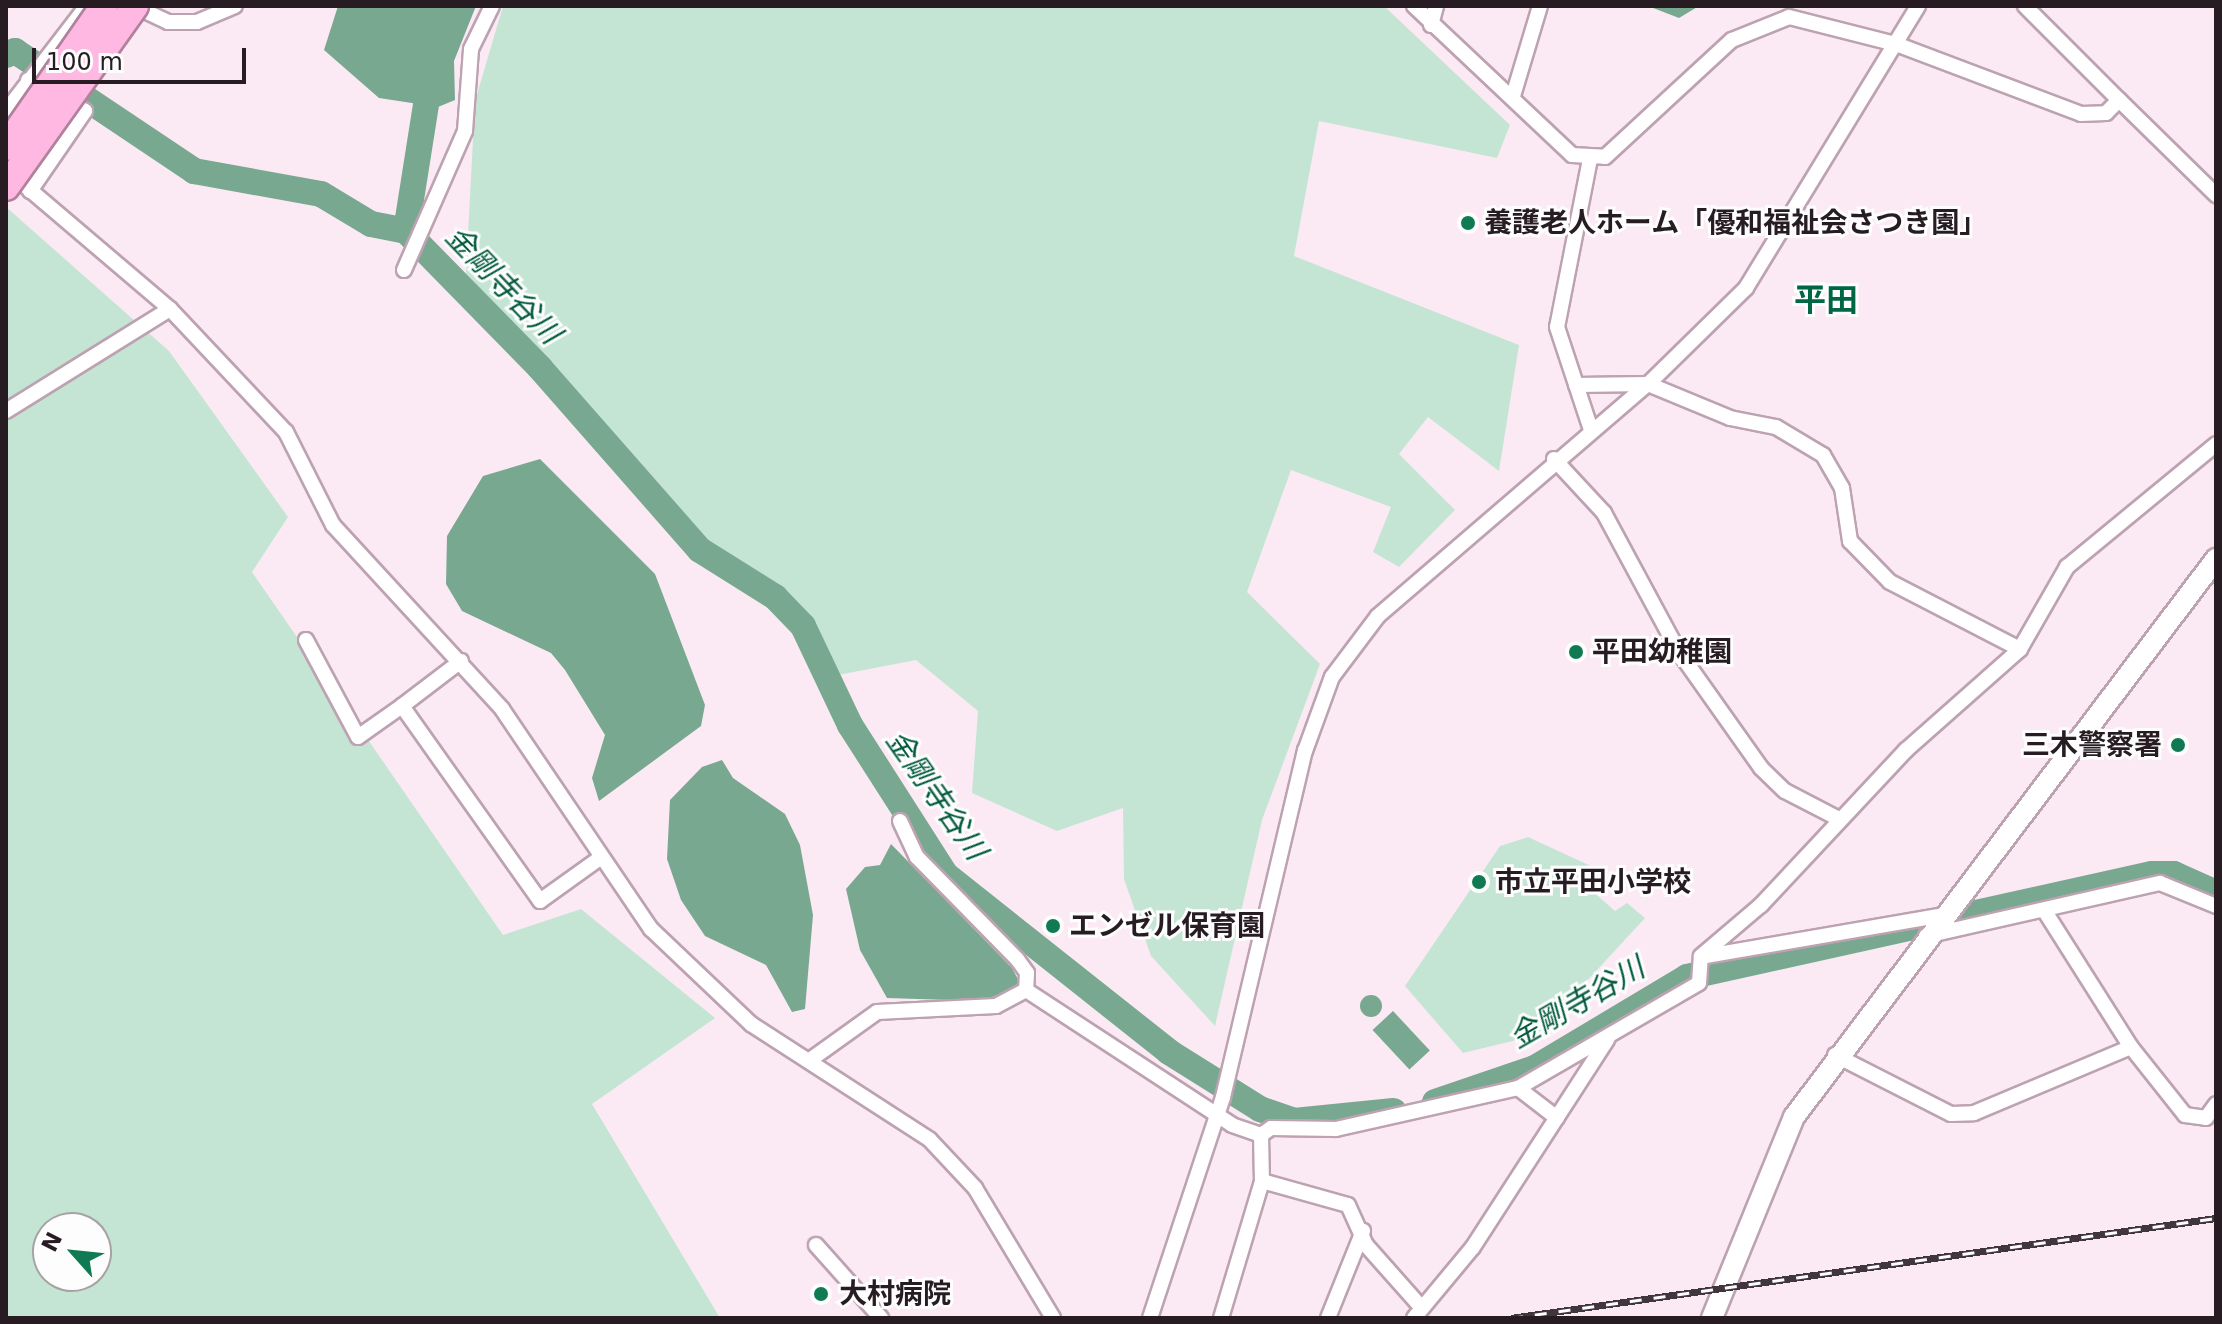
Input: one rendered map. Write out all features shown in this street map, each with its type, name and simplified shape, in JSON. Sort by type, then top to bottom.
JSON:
[{"type":"highway","points":[[6,147],[104,6]]},
{"type":"highway","points":[[18,189],[134,6]]},
{"type":"street","points":[[6,111],[87,6]]},
{"type":"street","points":[[134,6],[168,22],[197,22],[235,6]]},
{"type":"street","points":[[404,270],[465,131],[471,49],[492,6]]},
{"type":"street","points":[[1414,6],[1431,25],[1513,96],[1543,136],[1590,159],[1605,157],[1732,40],[1760,24],[1817,20],[1896,44],[2081,114],[2106,113],[2119,100]]},
{"type":"street","points":[[1431,25],[1436,6]]},
{"type":"street","points":[[1513,96],[1540,6]]},
{"type":"street","points":[[1150,1318],[1218,1114],[1305,751],[1332,677],[1378,616],[1554,459],[1648,384],[1746,288],[1918,6]]},
{"type":"street","points":[[2025,6],[2215,191]]},
{"type":"street","points":[[18,189],[85,111],[28,80]]},
{"type":"street","points":[[1590,159],[1557,327],[1591,430]]},
{"type":"street","points":[[6,169],[18,189],[170,309],[286,432],[347,542],[461,661],[502,709],[600,858],[651,929],[702,984],[810,1060],[889,1108],[948,1159],[975,1188],[1053,1318]]},
{"type":"street","points":[[6,411],[170,309]]},
{"type":"street","points":[[1576,385],[1648,384],[1730,418],[1764,420],[1823,455],[1842,488],[1850,541],[1890,582],[2020,649]]},
{"type":"street","points":[[1026,990],[1218,1114],[1261,1135],[1383,1121],[1518,1088],[1699,983],[1701,957],[1761,905],[1837,818],[2020,649],[2067,567],[2216,444]]},
{"type":"street","points":[[1554,459],[1604,513],[1650,602],[1732,731],[1785,791],[1837,818]]},
{"type":"street","points":[[1712,1318],[1765,1177],[1835,1055],[2216,559]]},
{"type":"street","points":[[306,640],[358,737],[461,661]]},
{"type":"street","points":[[402,706],[540,901],[600,858]]},
{"type":"street","points":[[900,821],[917,857],[1017,959],[1027,973],[1026,990]]},
{"type":"street","points":[[1926,936],[2160,883],[2216,906]]},
{"type":"street","points":[[2044,910],[2131,1047],[2185,1115],[2206,1118],[2216,1104]]},
{"type":"street","points":[[1701,957],[1943,915]]},
{"type":"street","points":[[810,1060],[877,1012],[996,1006],[1026,990]]},
{"type":"street","points":[[1262,1181],[1348,1205],[1398,1286],[1418,1312],[1473,1247],[1610,1036]]},
{"type":"street","points":[[1835,1055],[1951,1114],[1974,1113],[2131,1047]]},
{"type":"street","points":[[1518,1088],[1557,1118]]},
{"type":"street","points":[[1221,1318],[1262,1181],[1261,1135]]},
{"type":"street","points":[[1328,1318],[1363,1231]]},
{"type":"street","points":[[816,1245],[881,1318]]},
{"type":"shaded area","points":[[338,6],[476,6],[454,61],[455,100],[438,107],[379,98],[324,50]]},
{"type":"shaded area","points":[[503,6],[1384,6],[1510,125],[1497,158],[1319,121],[1294,256],[1519,345],[1499,471],[1428,417],[1399,454],[1455,510],[1399,567],[1373,552],[1391,507],[1291,470],[1247,592],[1320,664],[1262,820],[1215,1026],[1151,956],[1124,879],[1123,808],[1057,831],[972,793],[978,711],[916,660],[838,675],[789,595],[702,540],[466,273],[475,101]]},
{"type":"shaded area","points":[[1648,6],[1699,6],[1679,18]]},
{"type":"shaded area","points":[[6,207],[169,351],[288,517],[252,572],[503,935],[581,909],[715,1018],[592,1104],[720,1318],[6,1318]]},
{"type":"shaded area","points":[[540,459],[655,574],[705,705],[701,726],[599,801],[592,778],[605,735],[565,670],[551,653],[462,611],[446,584],[447,536],[483,476]]},
{"type":"shaded area","points":[[722,760],[733,778],[785,814],[800,845],[813,915],[805,1009],[792,1012],[766,965],[705,936],[681,900],[667,859],[670,800],[702,767]]},
{"type":"shaded area","points":[[1528,837],[1593,867],[1601,875],[1589,888],[1615,911],[1627,903],[1645,918],[1537,1035],[1463,1053],[1405,986],[1500,846]]},
{"type":"shaded area","points":[[891,844],[1012,968],[1019,981],[1013,990],[980,1001],[887,998],[860,950],[846,889],[865,867],[880,865]]},
{"type":"shaded area","points":[[1371,995],[1382,1006],[1371,1017],[1360,1006]]},
{"type":"shaded area","points":[[1393,1011],[1430,1050],[1409,1070],[1373,1030]]},
{"type":"waterway","name":"金剛寺谷川","points":[[6,55],[15,51],[194,171],[321,194],[371,224],[406,231],[540,368],[700,550],[775,597],[803,626],[850,725],[946,875],[1169,1052],[1260,1109],[1294,1121],[1393,1111]]},
{"type":"waterway","points":[[406,231],[426,105]]},
{"type":"waterway","name":"金剛寺谷川","points":[[1435,1102],[1535,1068],[1687,977],[2152,874],[2174,874],[2216,893]]},
{"type":"railway","points":[[1511,1318],[2216,1218]]},
{"type":"place","name":"養護老人ホーム「優和福祉会さつき園」","points":[[1468,223]]},
{"type":"place","name":"平田幼稚園","points":[[1576,652]]},
{"type":"place","name":"三木警察署","points":[[2178,745]]},
{"type":"place","name":"市立平田小学校","points":[[1479,882]]},
{"type":"place","name":"エンゼル保育園","points":[[1053,926]]},
{"type":"place","name":"大村病院","points":[[821,1294]]},
{"type":"district","name":"平田","points":[[1826,300]]}]
